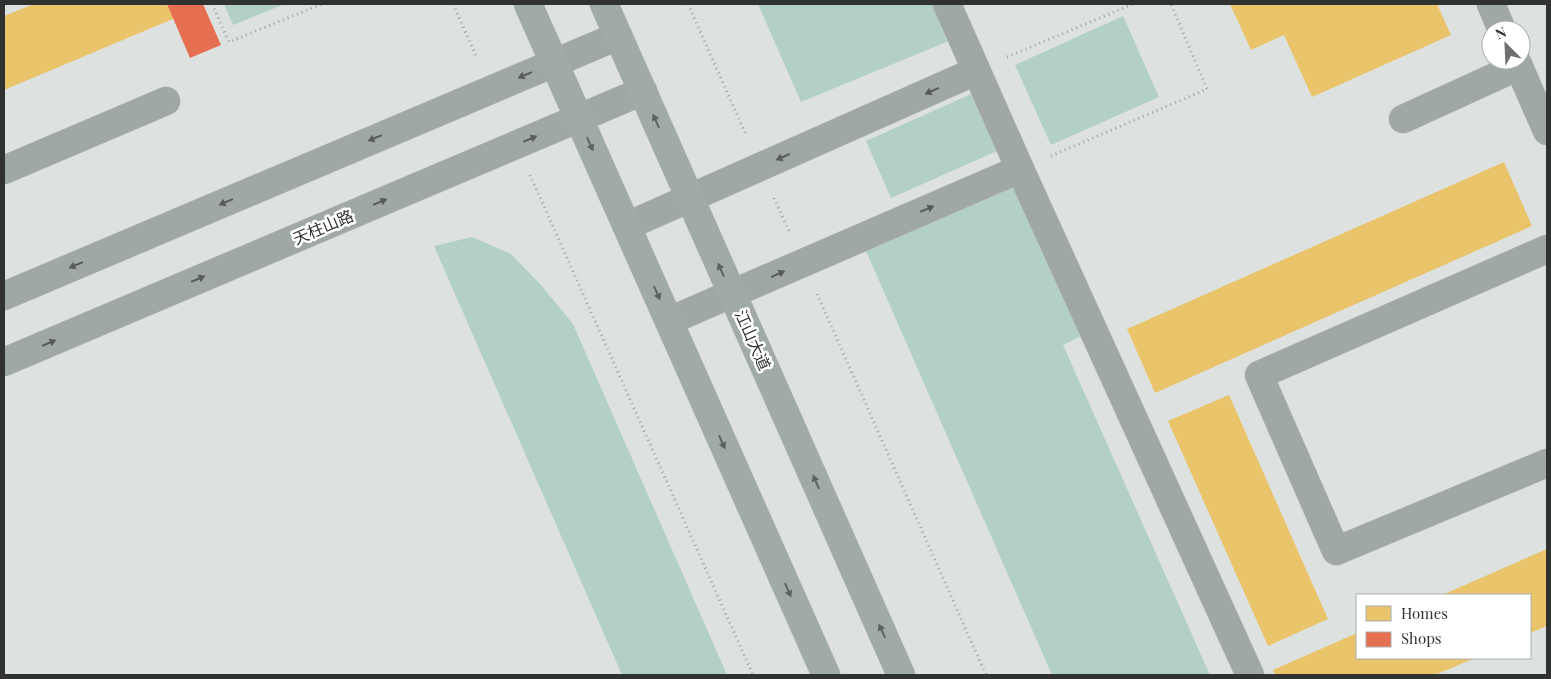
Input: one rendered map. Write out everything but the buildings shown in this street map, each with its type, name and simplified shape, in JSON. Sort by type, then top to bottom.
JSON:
[{"type":"main road","points":[[528,4],[826,675]]},
{"type":"main road","name":"江山大道","points":[[604,4],[902,675]]},
{"type":"street","points":[[947,4],[1250,675]]},
{"type":"street","points":[[1491,4],[1498,20]]},
{"type":"street","points":[[4,296],[618,36]]},
{"type":"street","points":[[1403,119],[1503,70]]},
{"type":"street","points":[[1520,70],[1547,131]]},
{"type":"street","points":[[627,226],[976,71]]},
{"type":"street","name":"天柱山路","points":[[4,362],[642,91]]},
{"type":"street","points":[[4,170],[166,101]]},
{"type":"street","points":[[669,321],[1020,169]]},
{"type":"street","points":[[1547,249],[1259,375],[1336,552],[1547,463]]},
{"type":"path","points":[[212,4],[229,42],[322,4]]},
{"type":"path","points":[[453,4],[491,89]]},
{"type":"path","points":[[688,4],[986,675]]},
{"type":"path","points":[[976,71],[1133,4]]},
{"type":"path","points":[[1020,169],[1207,90],[1171,4]]},
{"type":"path","points":[[516,145],[753,675]]},
{"type":"green space","points":[[224,4],[285,4],[233,25]]},
{"type":"green space","points":[[758,4],[941,4],[956,38],[801,102]]},
{"type":"green space","points":[[1123,16],[1159,97],[1051,145],[1015,65]]},
{"type":"green space","points":[[971,94],[997,151],[891,198],[866,141]]},
{"type":"green space","points":[[1017,185],[1085,334],[1063,345],[1210,675],[1052,675],[866,251]]},
{"type":"green space","points":[[472,237],[511,254],[541,285],[573,324],[727,675],[622,675],[434,246]]}]
